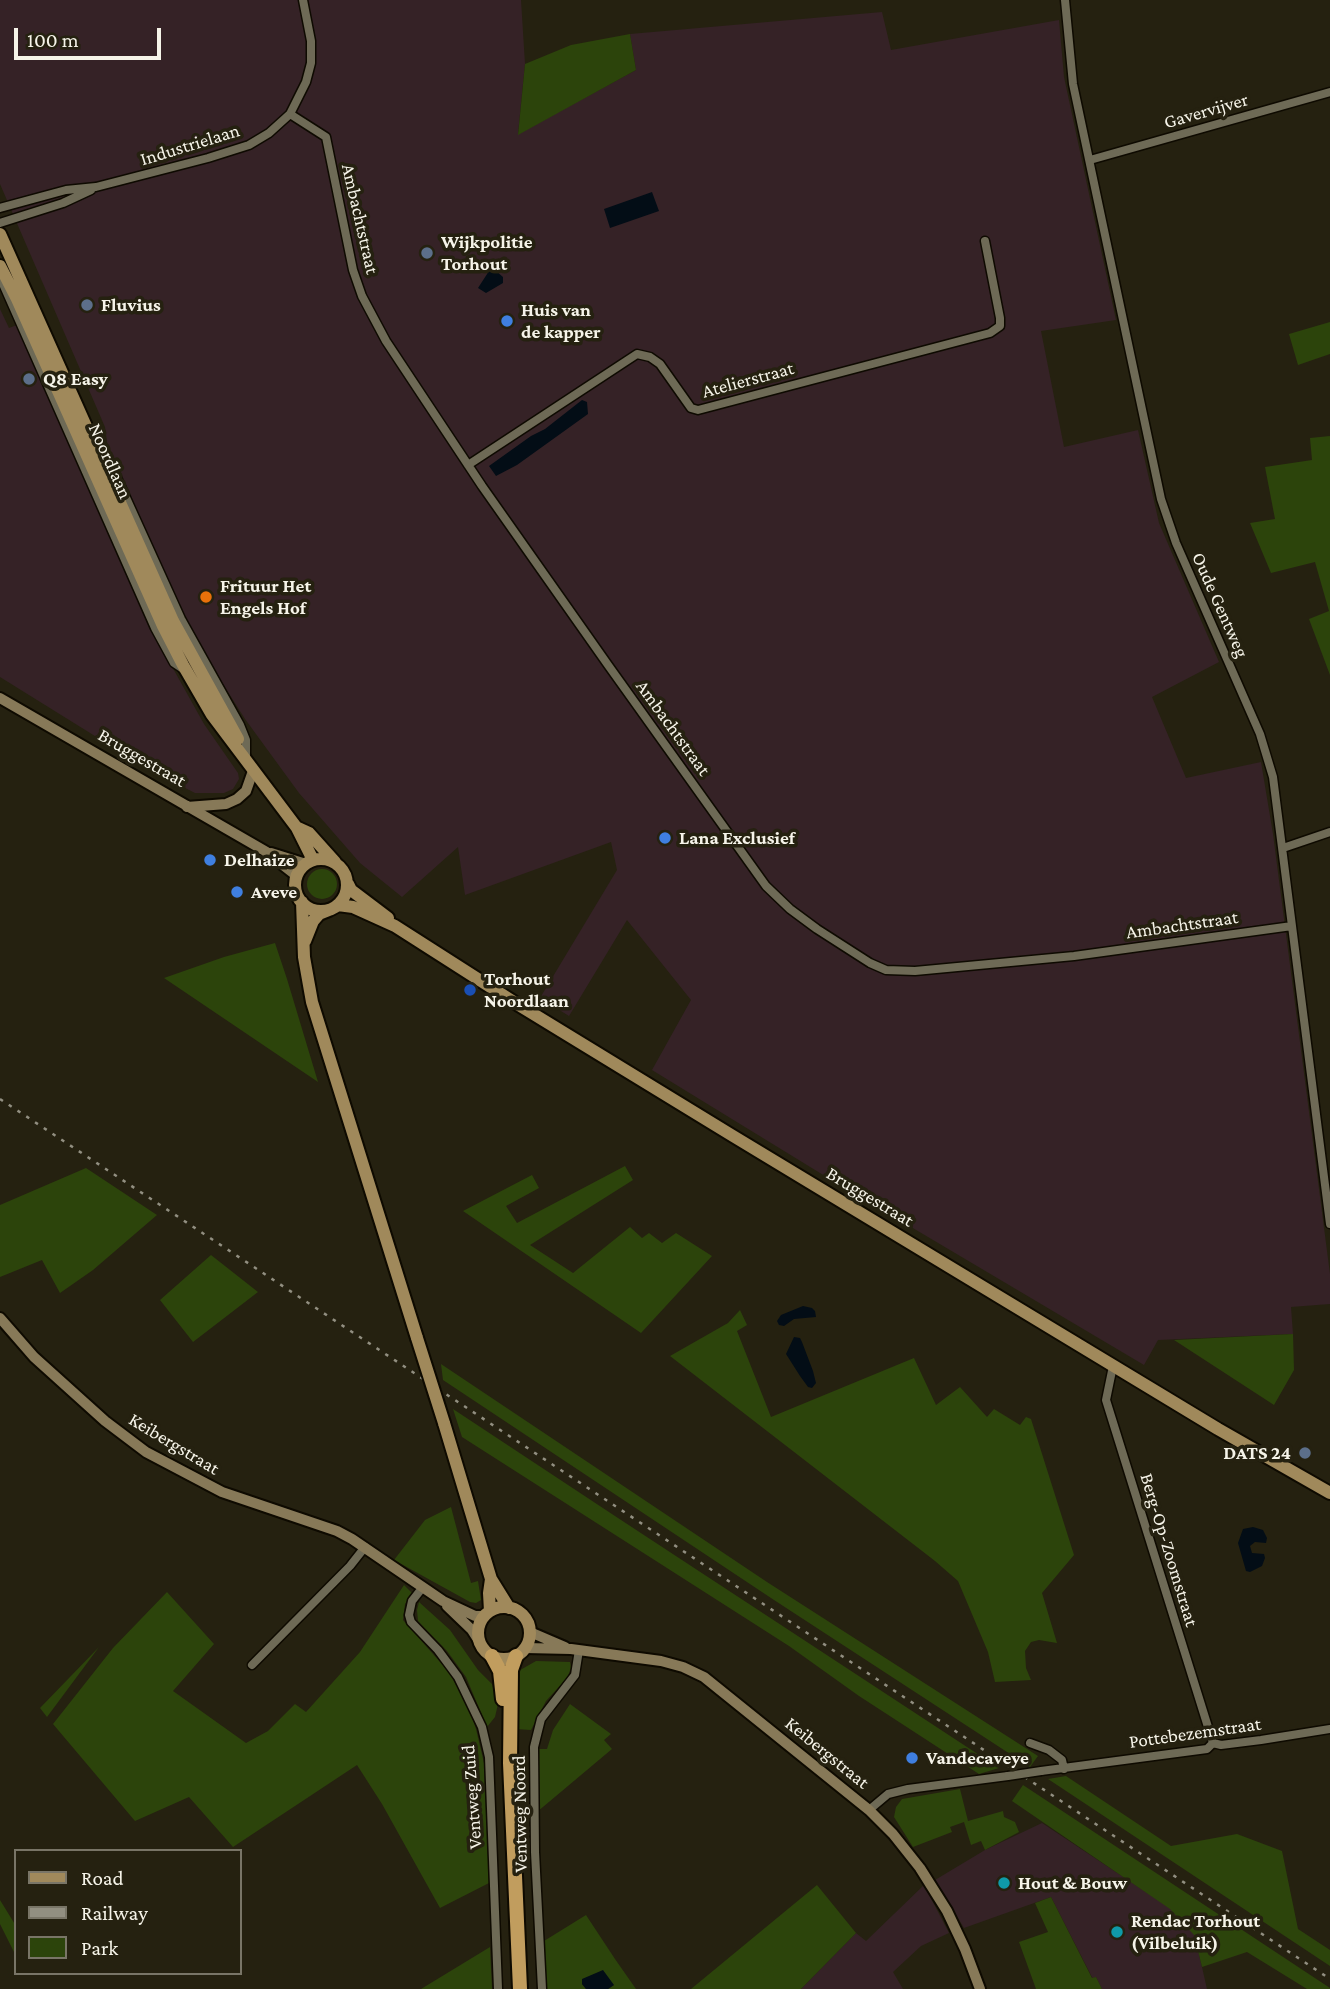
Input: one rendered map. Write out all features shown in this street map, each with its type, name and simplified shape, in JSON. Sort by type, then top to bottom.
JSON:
[{"type":"highway","points":[[520,1652],[511,1670],[510,1763],[520,1989]]},
{"type":"highway","points":[[492,1656],[500,1671],[510,1763]]},
{"type":"main road","name":"Noordlaan","points":[[0,234],[173,621],[253,771]]},
{"type":"main road","name":"Noordlaan","points":[[0,266],[157,614],[186,671],[212,715],[297,828],[309,862]]},
{"type":"main road","name":"Noordlaan","points":[[297,828],[309,833],[335,863]]},
{"type":"main road","points":[[304,945],[313,921],[343,899],[348,884],[344,872],[335,863],[324,859],[309,862],[297,876],[296,890],[302,902],[304,945],[306,979],[491,1579],[509,1608],[523,1616],[530,1632],[520,1652],[508,1658],[492,1656],[480,1641],[480,1624],[487,1614],[499,1608],[509,1608]]},
{"type":"main road","name":"Bruggestraat","points":[[348,884],[351,890],[381,910],[396,926]]},
{"type":"main road","points":[[302,902],[314,910],[334,907]]},
{"type":"main road","name":"Bruggestraat","points":[[334,907],[353,907],[396,926],[538,1017],[1113,1366],[1330,1493]]},
{"type":"main road","points":[[487,1614],[491,1579]]},
{"type":"street","name":"Industrielaan","points":[[0,208],[66,190],[96,187],[248,145],[269,133],[290,114],[299,100],[311,63],[311,41],[303,0]]},
{"type":"street","name":"Oude Gentweg","points":[[1065,0],[1073,84],[1165,515],[1260,734],[1273,778],[1330,1224]]},
{"type":"street","name":"Gavervijver","points":[[1090,160],[1330,92]]},
{"type":"street","name":"Ambachtstraat","points":[[290,114],[326,138],[353,270],[362,296],[386,341],[468,465],[766,886],[799,916],[870,963],[886,970],[915,971],[1074,956],[1292,926]]},
{"type":"street","name":"Industrielaan","points":[[0,223],[62,203],[96,187]]},
{"type":"street","name":"Atelierstraat","points":[[468,465],[637,354],[650,357],[660,364],[691,408],[698,410],[990,333],[1000,326],[1000,318],[985,241]]},
{"type":"street","name":"Noordlaan","points":[[0,277],[155,628],[174,663],[186,671]]},
{"type":"street","name":"Bruggestraat","points":[[0,698],[265,851],[297,876]]},
{"type":"street","points":[[187,807],[226,804],[237,799],[246,791],[253,771]]},
{"type":"street","points":[[1283,848],[1330,832]]},
{"type":"street","name":"Bruggestraat","points":[[265,851],[309,862]]},
{"type":"street","name":"Keibergstraat","points":[[0,1318],[34,1357],[105,1421],[146,1452],[222,1492],[337,1531],[443,1601],[475,1616],[487,1614]]},
{"type":"street","name":"Berg-Op-Zoomstraat","points":[[1113,1366],[1106,1400],[1213,1743]]},
{"type":"street","points":[[252,1665],[351,1566],[365,1547]]},
{"type":"street","name":"Ventweg Zuid","points":[[423,1587],[412,1601],[409,1615],[411,1622],[438,1650],[458,1677],[482,1727],[489,1757],[498,1989]]},
{"type":"street","name":"Keibergstraat","points":[[443,1601],[480,1641]]},
{"type":"street","name":"Keibergstraat","points":[[530,1632],[575,1650]]},
{"type":"street","name":"Keibergstraat","points":[[520,1652],[575,1650],[661,1661],[693,1671],[746,1710],[869,1810],[893,1834],[920,1868],[947,1911],[980,1989]]},
{"type":"street","name":"Ventweg Noord","points":[[542,1989],[535,1852],[534,1747],[541,1718],[575,1675],[575,1650]]},
{"type":"street","name":"Pottebezemstraat","points":[[869,1810],[888,1794],[908,1789],[1207,1749],[1213,1743],[1221,1745],[1330,1729]]},
{"type":"street","points":[[1030,1743],[1049,1750],[1062,1760],[1064,1769]]},
{"type":"shaded area","points":[[0,0],[521,0],[525,64],[518,134],[636,70],[630,34],[882,12],[891,50],[1059,20],[1064,77],[1116,320],[1041,331],[1064,447],[1138,430],[1159,523],[1219,662],[1152,697],[1186,778],[1261,762],[1273,834],[1330,1274],[1330,1304],[1291,1307],[1293,1334],[1158,1340],[1144,1365],[652,1070],[691,1000],[627,920],[569,1016],[540,998],[617,870],[611,842],[465,895],[458,847],[402,897],[360,863],[299,793],[245,719],[199,646],[108,449],[105,427],[0,184]]},
{"type":"shaded area","points":[[652,192],[659,211],[610,228],[604,209]]},
{"type":"shaded area","points":[[489,271],[496,271],[503,277],[503,283],[486,293],[478,288]]},
{"type":"shaded area","points":[[0,309],[9,328],[17,325],[151,629],[204,724],[238,773],[239,779],[233,789],[224,793],[195,793],[148,769],[0,677]]},
{"type":"shaded area","points":[[582,400],[587,402],[588,414],[517,465],[496,476],[489,466],[545,429]]},
{"type":"shaded area","points":[[803,1306],[812,1308],[816,1317],[794,1319],[784,1326],[779,1325],[777,1321],[781,1315]]},
{"type":"shaded area","points":[[794,1337],[800,1338],[813,1371],[816,1383],[812,1388],[808,1387],[786,1354]]},
{"type":"shaded area","points":[[1253,1527],[1263,1530],[1267,1538],[1266,1543],[1255,1542],[1250,1546],[1252,1553],[1264,1554],[1265,1558],[1262,1566],[1250,1572],[1246,1571],[1238,1543],[1243,1529]]},
{"type":"shaded area","points":[[1042,1823],[1170,1908],[1194,1932],[1207,1989],[1102,1989],[1096,1977],[1093,1979],[1051,1897],[964,1928],[935,1880],[985,1850]]},
{"type":"shaded area","points":[[924,1885],[949,1933],[921,1946],[893,1972],[903,1989],[801,1989],[856,1933],[866,1941]]},
{"type":"shaded area","points":[[603,1970],[614,1985],[608,1989],[586,1989],[582,1979]]},
{"type":"green space","points":[[630,34],[636,70],[518,135],[525,64],[571,45]]},
{"type":"green space","points":[[1330,322],[1330,354],[1298,365],[1289,334]]},
{"type":"green space","points":[[1330,436],[1330,675],[1309,619],[1329,611],[1315,562],[1271,573],[1250,523],[1275,519],[1265,467],[1312,460],[1310,438]]},
{"type":"green space","points":[[322,869],[333,873],[337,884],[333,895],[322,899],[311,895],[307,884],[311,873]]},
{"type":"green space","points":[[275,943],[287,979],[318,1082],[164,978]]},
{"type":"green space","points":[[625,1166],[633,1180],[530,1245],[573,1273],[630,1227],[642,1238],[649,1233],[662,1243],[676,1233],[712,1256],[641,1333],[463,1211],[532,1175],[539,1188],[506,1206],[517,1223]]},
{"type":"green space","points":[[86,1168],[157,1215],[93,1270],[60,1293],[42,1260],[0,1277],[0,1205]]},
{"type":"green space","points":[[211,1255],[258,1292],[193,1342],[160,1300]]},
{"type":"green space","points":[[740,1310],[747,1325],[737,1331],[771,1417],[914,1358],[936,1405],[960,1387],[987,1417],[994,1409],[1020,1425],[1026,1417],[1031,1419],[1074,1555],[1042,1593],[1057,1643],[1039,1640],[1031,1642],[1025,1651],[1026,1668],[1031,1680],[995,1682],[988,1652],[958,1581],[670,1356],[728,1323]]},
{"type":"green space","points":[[1293,1334],[1294,1370],[1274,1405],[1174,1340]]},
{"type":"green space","points":[[441,1364],[767,1582],[1038,1756],[1030,1767],[774,1600],[443,1380]]},
{"type":"green space","points":[[453,1409],[999,1768],[979,1774],[859,1696],[789,1646],[462,1437]]},
{"type":"green space","points":[[451,1507],[471,1583],[478,1581],[481,1600],[476,1603],[394,1560],[425,1520]]},
{"type":"green space","points":[[404,1585],[412,1593],[405,1604],[403,1620],[448,1671],[468,1705],[484,1763],[489,1883],[440,1908],[357,1765],[233,1847],[189,1797],[135,1821],[53,1724],[113,1648],[167,1592],[214,1644],[173,1691],[246,1743],[268,1731],[295,1704],[306,1712],[360,1652]]},
{"type":"green space","points":[[419,1602],[450,1630],[478,1670],[492,1684],[498,1704],[495,1717],[487,1727],[466,1677],[447,1651],[418,1621]]},
{"type":"green space","points":[[99,1647],[47,1717],[40,1708]]},
{"type":"green space","points":[[536,1661],[570,1662],[571,1668],[567,1678],[546,1701],[531,1730],[515,1729],[515,1673]]},
{"type":"green space","points":[[570,1704],[611,1734],[604,1740],[612,1749],[537,1812],[538,1749],[547,1749],[553,1730]]},
{"type":"green space","points":[[1066,1776],[1171,1846],[1237,1834],[1282,1851],[1298,1929],[1330,1950],[1330,1966],[1048,1779]]},
{"type":"green space","points":[[1023,1785],[1330,1989],[1307,1989],[1247,1952],[1202,1967],[1194,1935],[1170,1909],[1012,1801]]},
{"type":"green space","points":[[960,1789],[968,1821],[1003,1811],[1004,1817],[1015,1822],[1019,1832],[985,1850],[981,1841],[971,1845],[964,1822],[950,1827],[952,1832],[913,1847],[894,1817],[896,1807],[902,1799]]},
{"type":"green space","points":[[817,1885],[856,1933],[801,1989],[691,1989]]},
{"type":"green space","points":[[1051,1897],[1092,1978],[1096,1977],[1102,1989],[1036,1989],[1019,1942],[1048,1932],[1035,1903]]},
{"type":"green space","points":[[0,1900],[14,1923],[14,1952],[0,1924]]},
{"type":"green space","points":[[586,1915],[636,1989],[608,1989],[614,1985],[582,1984],[586,1989],[546,1989],[544,1941]]},
{"type":"green space","points":[[490,1947],[492,1989],[421,1989]]},
{"type":"railway","points":[[0,1099],[1330,1979]]},
{"type":"place","name":"Wijkpolitie Torhout","points":[[427,253]]},
{"type":"place","name":"Fluvius","points":[[87,305]]},
{"type":"place","name":"Huis van de kapper","points":[[507,321]]},
{"type":"place","name":"Q8 Easy","points":[[29,379]]},
{"type":"place","name":"Frituur Het Engels Hof","points":[[206,597]]},
{"type":"place","name":"Lana Exclusief","points":[[665,838]]},
{"type":"place","name":"Delhaize","points":[[210,860]]},
{"type":"place","name":"Aveve","points":[[237,892]]},
{"type":"place","name":"Torhout Noordlaan","points":[[470,990]]},
{"type":"place","name":"DATS 24","points":[[1305,1453]]},
{"type":"place","name":"Vandecaveye","points":[[912,1758]]},
{"type":"place","name":"Hout & Bouw","points":[[1004,1883]]},
{"type":"place","name":"Rendac Torhout (Vilbeluik)","points":[[1117,1932]]}]
